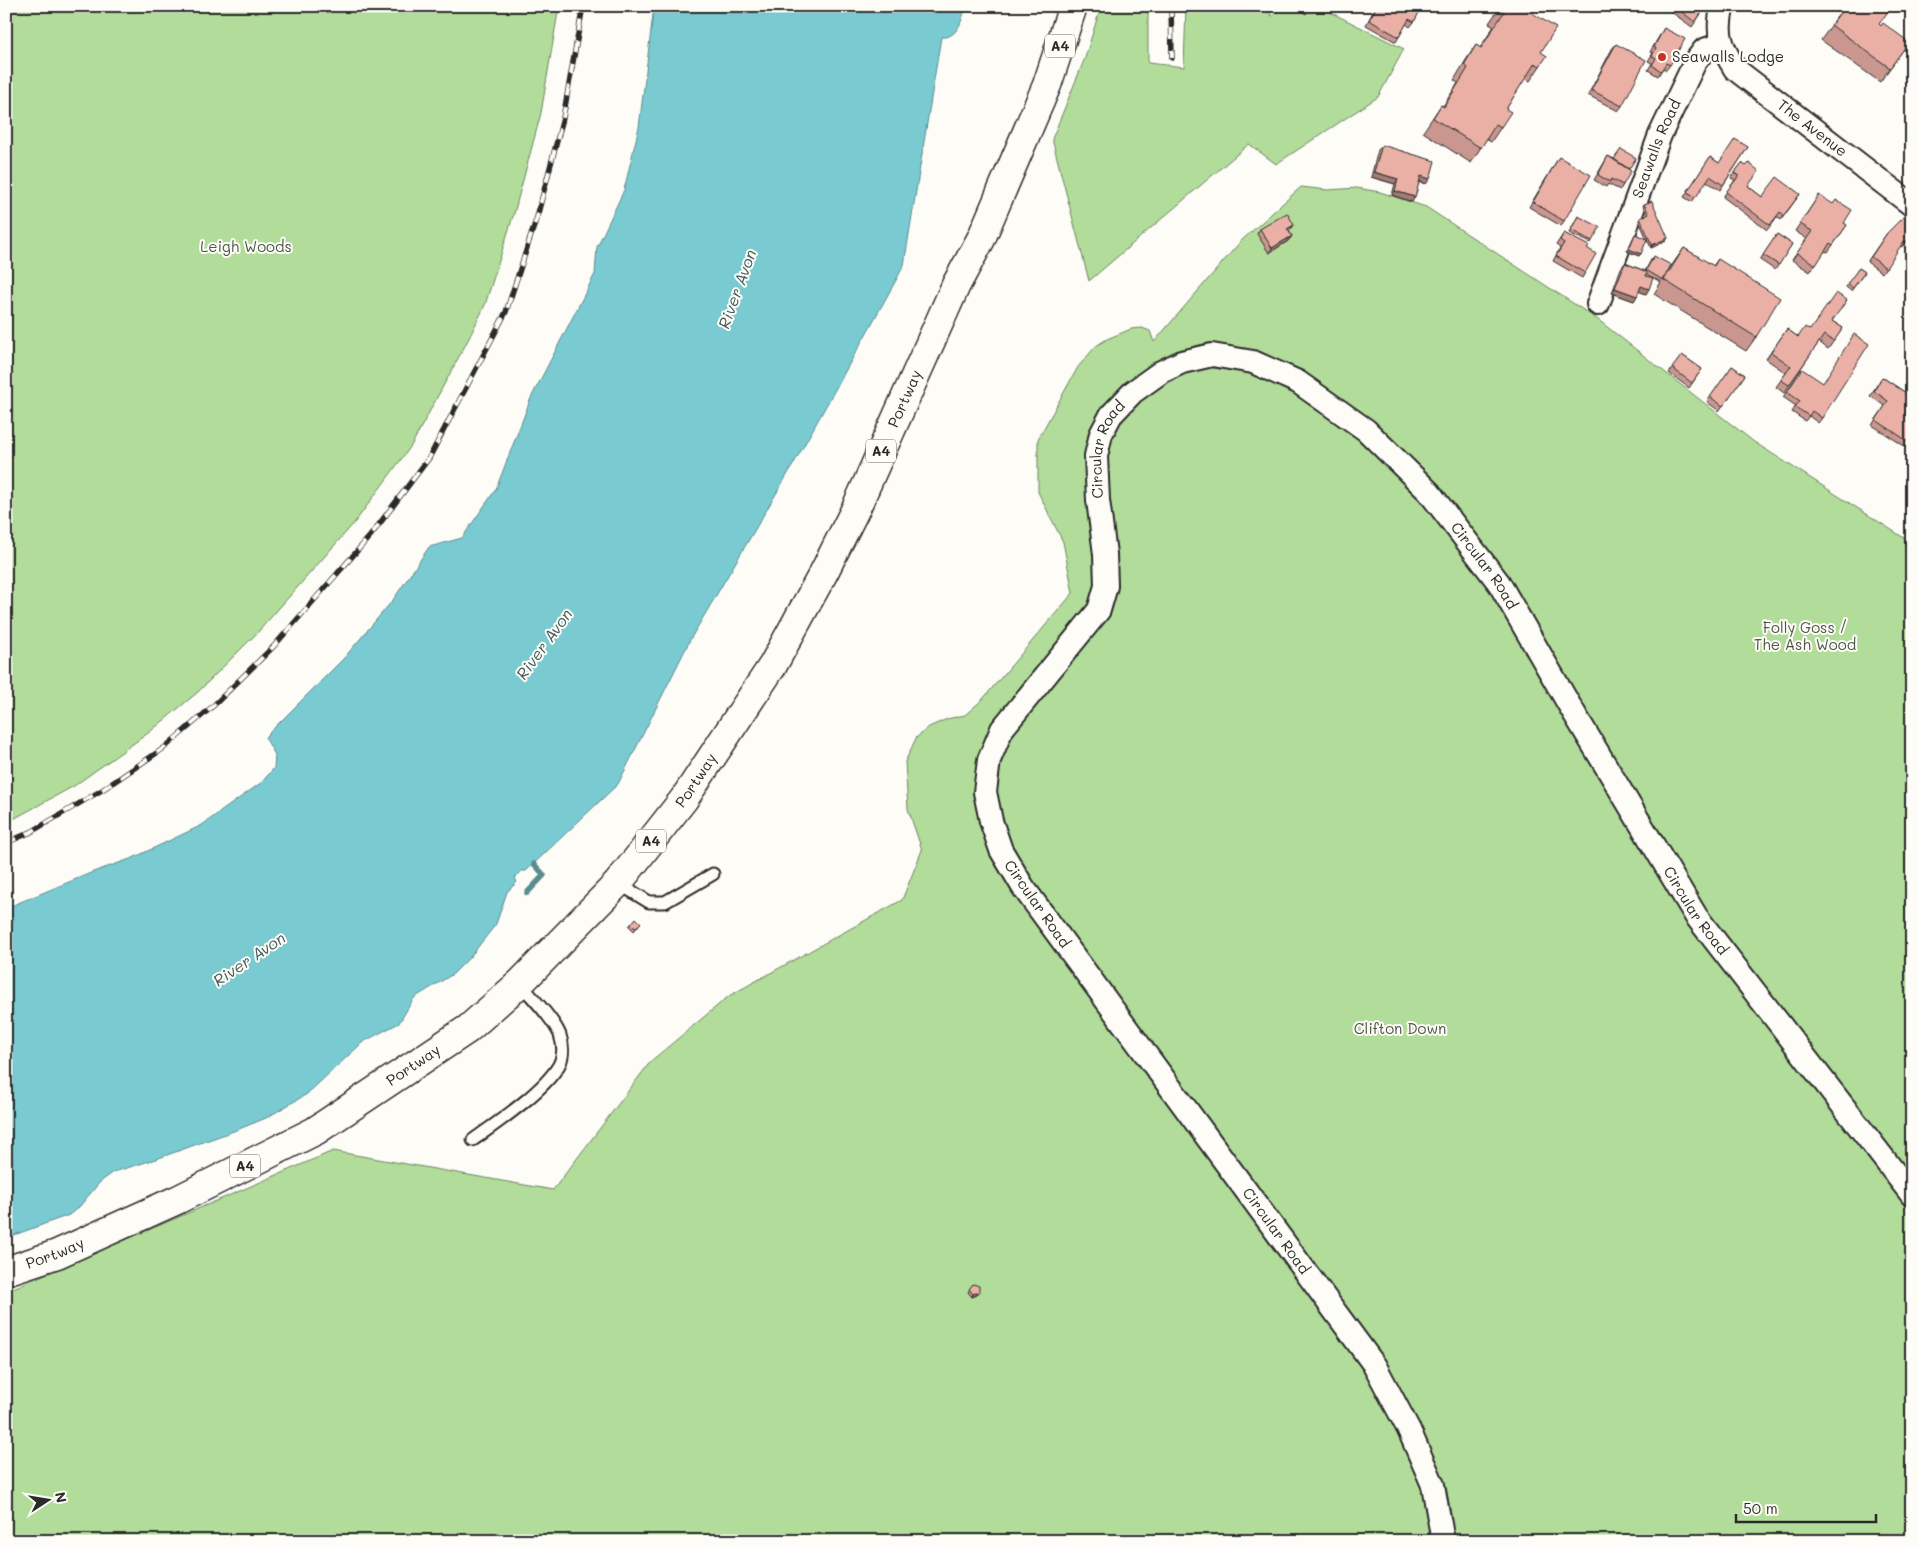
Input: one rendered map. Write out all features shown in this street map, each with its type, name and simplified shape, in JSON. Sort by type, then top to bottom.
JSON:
[{"type":"highway","name":"Portway","points":[[6,1271],[57,1254],[168,1204],[315,1131],[468,1029],[520,983],[618,883],[684,799],[773,665],[824,572],[856,508],[956,285],[981,239],[1047,85],[1073,6]]},
{"type":"street","points":[[1721,44],[1720,30],[1723,6]]},
{"type":"street","name":"The Avenue","points":[[1721,44],[1735,69],[1912,205]]},
{"type":"street","name":"Seawalls Road","points":[[1598,304],[1660,135],[1694,62],[1704,50],[1721,44]]},
{"type":"street","name":"Circular Road","points":[[1443,1541],[1433,1485],[1409,1430],[1375,1366],[1023,887],[1001,850],[991,821],[985,792],[989,760],[1002,729],[1099,610],[1106,586],[1106,554],[1098,500],[1096,456],[1101,434],[1111,414],[1133,392],[1161,372],[1182,362],[1212,355],[1253,362],[1298,382],[1366,430],[1429,492],[1499,582],[1571,708],[1696,916],[1912,1195]]},
{"type":"lane","points":[[618,883],[650,902],[665,902],[713,874]]},
{"type":"lane","points":[[473,1140],[521,1104],[544,1083],[560,1064],[563,1049],[560,1035],[520,983]]},
{"type":"green space","name":"Leigh Woods","points":[[6,6],[559,6],[541,113],[515,210],[485,305],[411,446],[355,522],[258,632],[198,692],[151,731],[74,786],[6,823]]},
{"type":"green space","points":[[1101,6],[1148,6],[1148,63],[1184,67],[1186,6],[1269,6],[1271,16],[1287,6],[1318,6],[1404,49],[1378,97],[1276,164],[1249,144],[1089,281],[1052,139],[1085,58]]},
{"type":"green space","name":"Clifton Down","points":[[1301,187],[1328,190],[1357,188],[1380,192],[1426,207],[1597,319],[1754,442],[1912,543],[1912,1541],[6,1541],[6,1291],[333,1151],[553,1190],[651,1061],[729,996],[902,900],[922,850],[908,809],[905,762],[916,738],[929,727],[947,719],[965,715],[982,700],[1073,593],[1063,542],[1038,492],[1038,439],[1078,367],[1096,346],[1131,329],[1142,328],[1150,331],[1154,342],[1241,241]]},
{"type":"water","name":"River Avon","points":[[654,6],[965,6],[963,17],[955,32],[947,37],[941,37],[904,265],[793,465],[691,638],[618,784],[526,871],[522,871],[515,878],[517,882],[507,892],[496,924],[470,957],[453,974],[414,998],[399,1023],[363,1042],[307,1094],[266,1118],[239,1129],[114,1172],[100,1182],[79,1207],[69,1215],[6,1238],[6,908],[93,872],[133,858],[202,825],[262,782],[274,768],[275,755],[265,737],[344,658],[393,600],[429,547],[462,538],[496,489],[531,398],[595,274],[597,247],[624,190],[639,127]]},
{"type":"building","points":[[1377,6],[1422,7],[1414,22],[1409,19],[1399,37],[1369,20]]},
{"type":"building","points":[[1501,6],[1521,6],[1556,28],[1541,52],[1547,56],[1540,66],[1535,63],[1506,109],[1511,112],[1501,127],[1496,124],[1481,148],[1433,118],[1441,105],[1444,107],[1468,68],[1464,65],[1476,45],[1481,48],[1504,12],[1500,9]]},
{"type":"building","points":[[1674,6],[1703,6],[1705,8],[1695,22]]},
{"type":"building","points":[[1845,6],[1855,6],[1858,8],[1860,6],[1892,6],[1879,24],[1881,26],[1883,23],[1909,42],[1890,68],[1831,25]]},
{"type":"building","name":"Seawalls Lodge","points":[[1664,28],[1685,39],[1670,65],[1666,63],[1661,71],[1652,65],[1656,58],[1652,56],[1656,48],[1654,47]]},
{"type":"building","points":[[1616,44],[1646,60],[1622,106],[1591,90]]},
{"type":"building","points":[[1735,139],[1748,147],[1723,185],[1710,176],[1696,197],[1687,192],[1710,157],[1719,163]]},
{"type":"building","points":[[1382,145],[1435,161],[1430,179],[1421,176],[1415,197],[1395,191],[1398,179],[1374,172]]},
{"type":"building","points":[[1621,149],[1636,158],[1629,169],[1614,159]]},
{"type":"building","points":[[1608,156],[1631,171],[1623,185],[1611,179],[1610,182],[1598,175]]},
{"type":"building","points":[[1559,157],[1591,175],[1564,221],[1533,202]]},
{"type":"building","points":[[1742,163],[1746,166],[1749,163],[1759,171],[1748,186],[1762,197],[1777,177],[1800,194],[1784,215],[1780,212],[1770,225],[1726,192],[1739,176],[1734,173]]},
{"type":"building","points":[[1819,195],[1833,204],[1836,200],[1852,210],[1844,223],[1847,225],[1833,245],[1830,243],[1816,265],[1797,253],[1812,231],[1800,224]]},
{"type":"building","points":[[1652,201],[1668,238],[1652,245],[1640,218],[1649,214],[1644,204]]},
{"type":"building","points":[[1287,213],[1294,225],[1287,229],[1292,236],[1272,248],[1260,229]]},
{"type":"building","points":[[1907,213],[1912,218],[1912,235],[1906,242],[1904,241],[1886,268],[1871,257],[1887,233]]},
{"type":"building","points":[[1578,216],[1600,227],[1592,241],[1571,230]]},
{"type":"building","points":[[1564,233],[1589,246],[1587,248],[1596,254],[1585,273],[1556,256],[1564,243],[1560,240]]},
{"type":"building","points":[[1635,234],[1647,239],[1641,254],[1629,249]]},
{"type":"building","points":[[1777,234],[1792,244],[1779,265],[1763,255]]},
{"type":"building","points":[[1684,248],[1714,266],[1718,259],[1780,298],[1756,337],[1664,280]]},
{"type":"building","points":[[1654,256],[1671,265],[1663,280],[1646,270]]},
{"type":"building","points":[[1625,263],[1647,272],[1646,276],[1653,278],[1649,289],[1641,286],[1637,296],[1615,288]]},
{"type":"building","points":[[1859,268],[1865,272],[1853,288],[1847,284]]},
{"type":"building","points":[[1836,293],[1847,300],[1832,321],[1843,328],[1834,341],[1824,335],[1789,385],[1781,380],[1791,366],[1771,352],[1787,329],[1798,337],[1805,327],[1810,330]]},
{"type":"building","points":[[1854,334],[1869,344],[1822,418],[1812,411],[1809,416],[1795,407],[1800,401],[1787,392],[1802,369],[1823,383]]},
{"type":"building","points":[[1682,355],[1702,369],[1692,383],[1672,368]]},
{"type":"building","points":[[1732,366],[1745,375],[1723,406],[1710,397]]},
{"type":"building","points":[[1882,377],[1912,397],[1912,444],[1876,420],[1888,401],[1874,391]]},
{"type":"building","points":[[636,918],[641,923],[635,928],[631,924]]},
{"type":"building","points":[[973,1284],[979,1286],[979,1292],[973,1294],[969,1289]]},
{"type":"waterway","points":[[527,893],[544,875],[534,864]]},
{"type":"railway","points":[[6,843],[31,832],[102,790],[164,748],[212,707],[274,646],[371,535],[429,458],[506,312],[537,217],[563,118],[583,6]]},
{"type":"railway","points":[[1171,6],[1172,58]]},
{"type":"place","name":"Seawalls Lodge","points":[[1662,57]]},
{"type":"park label","name":"Folly Goss / The Ash Wood","points":[[1805,636]]}]
